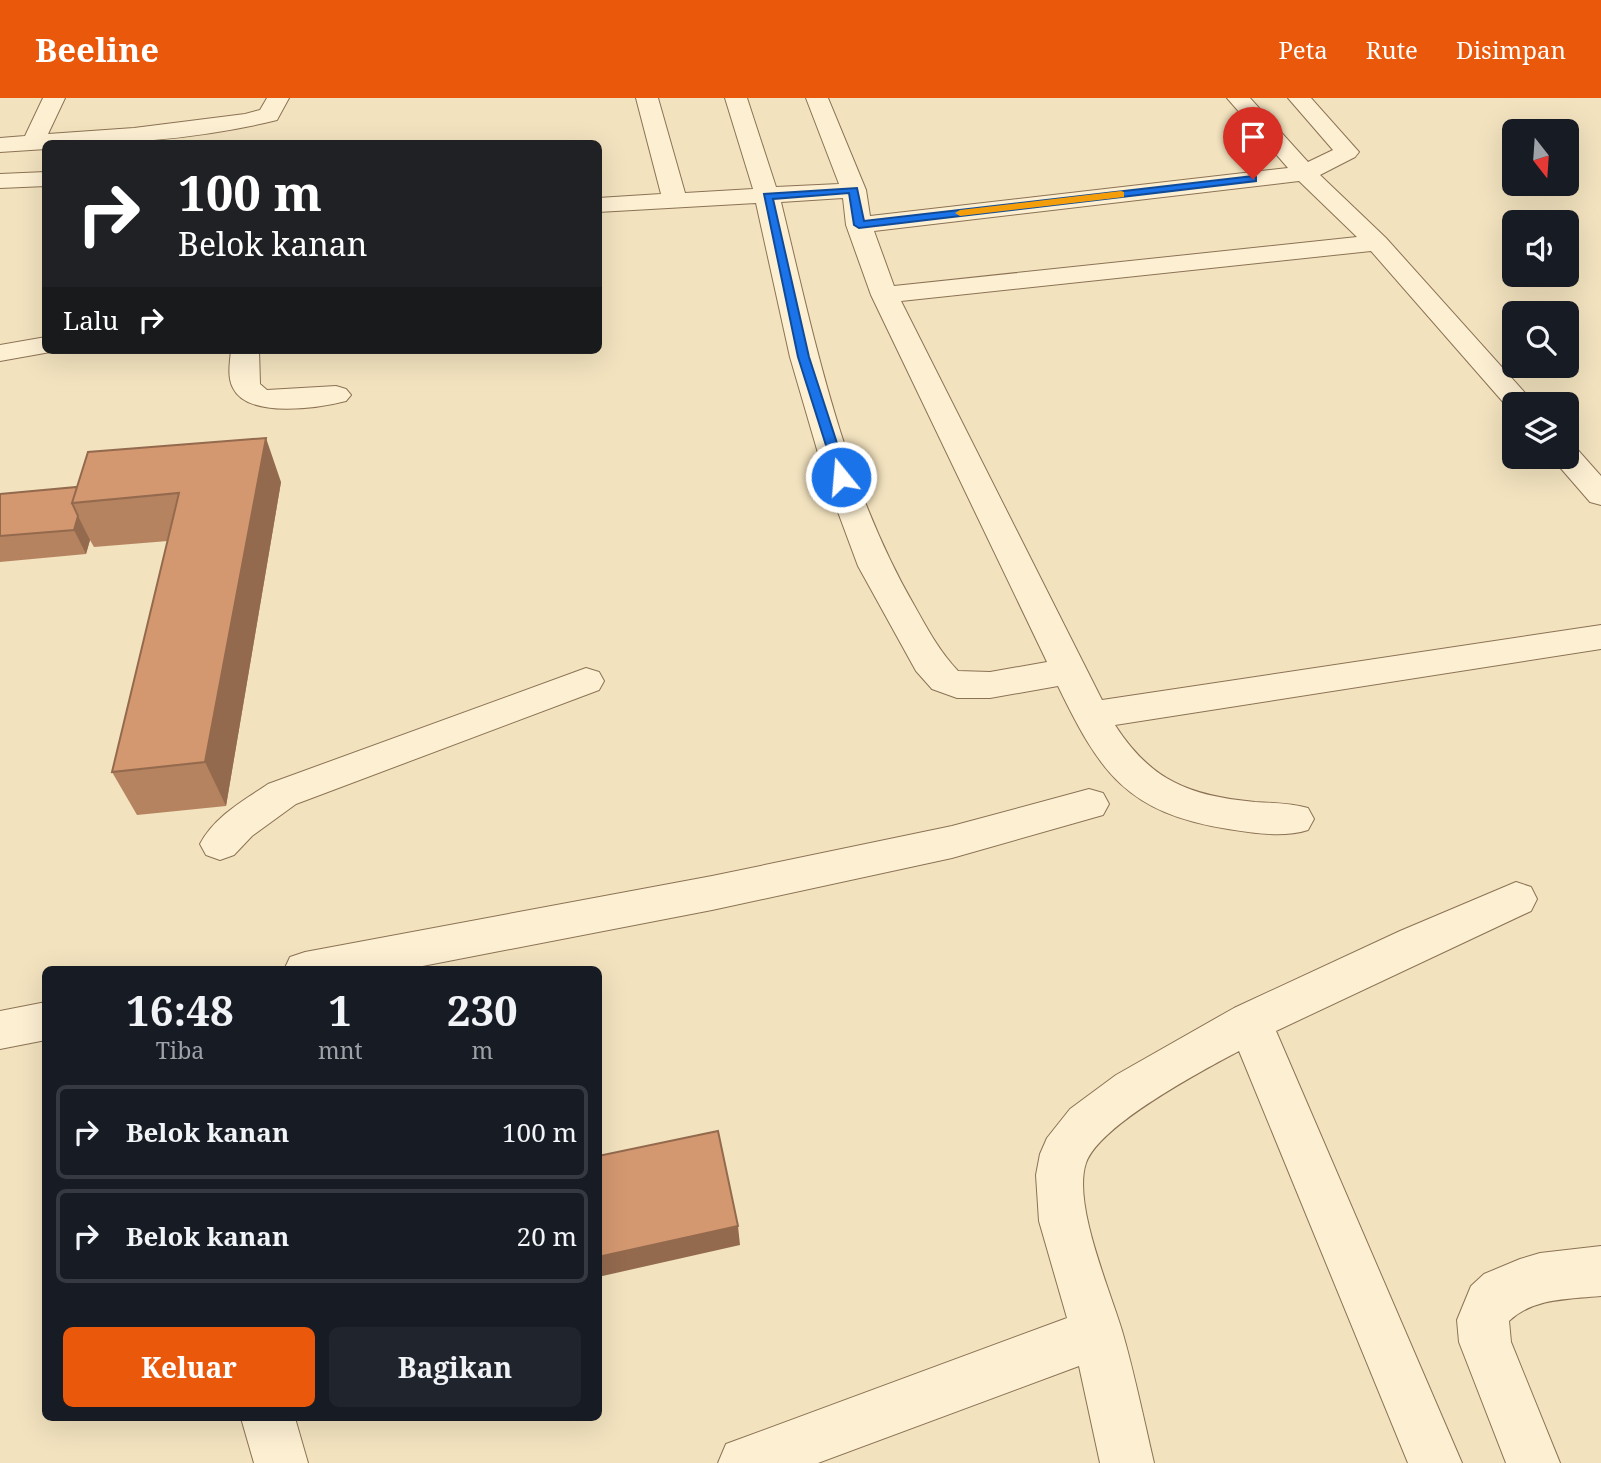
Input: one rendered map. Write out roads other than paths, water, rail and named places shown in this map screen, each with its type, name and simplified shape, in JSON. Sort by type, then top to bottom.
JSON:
[{"type":"street","points":[[33,142],[54,98]]},
{"type":"street","points":[[647,98],[675,200]]},
{"type":"street","points":[[736,98],[767,197],[804,357],[841,477],[874,566],[929,662],[945,680],[957,685],[990,685],[1069,671]]},
{"type":"street","points":[[817,98],[853,190],[859,225],[884,295],[1069,671],[1117,755],[1141,782],[1166,797],[1245,817],[1294,819]]},
{"type":"street","points":[[1238,98],[1305,173],[1377,243],[1509,392]]},
{"type":"street","points":[[859,225],[1305,173],[1347,152],[1299,98]]},
{"type":"street","points":[[178,130],[191,103]]},
{"type":"street","points":[[57,140],[178,130],[275,116]]},
{"type":"street","points":[[0,145],[42,141]]},
{"type":"street","points":[[0,181],[42,178]]},
{"type":"street","points":[[602,205],[853,190]]},
{"type":"street","points":[[884,295],[1377,243]]},
{"type":"street","points":[[0,353],[42,346]]},
{"type":"street","points":[[245,354],[246,384],[248,391],[257,398],[335,395]]},
{"type":"street","points":[[1578,469],[1601,495]]},
{"type":"street","points":[[1092,715],[1601,637]]},
{"type":"street","points":[[220,844],[238,825],[282,794],[586,681]]},
{"type":"street","points":[[335,966],[726,891],[952,842],[1089,804]]},
{"type":"street","points":[[1127,1463],[1097,1333],[1062,1212],[1061,1178],[1064,1153],[1075,1134],[1100,1110],[1250,1021],[1516,899]]},
{"type":"street","points":[[1250,1021],[1435,1463]]},
{"type":"street","points":[[0,1030],[42,1022]]},
{"type":"street","points":[[1533,1463],[1485,1342],[1481,1326],[1483,1316],[1491,1298],[1500,1291],[1523,1283],[1601,1271]]},
{"type":"street","points":[[745,1463],[1097,1333]]},
{"type":"street","points":[[269,1421],[281,1463]]}]
